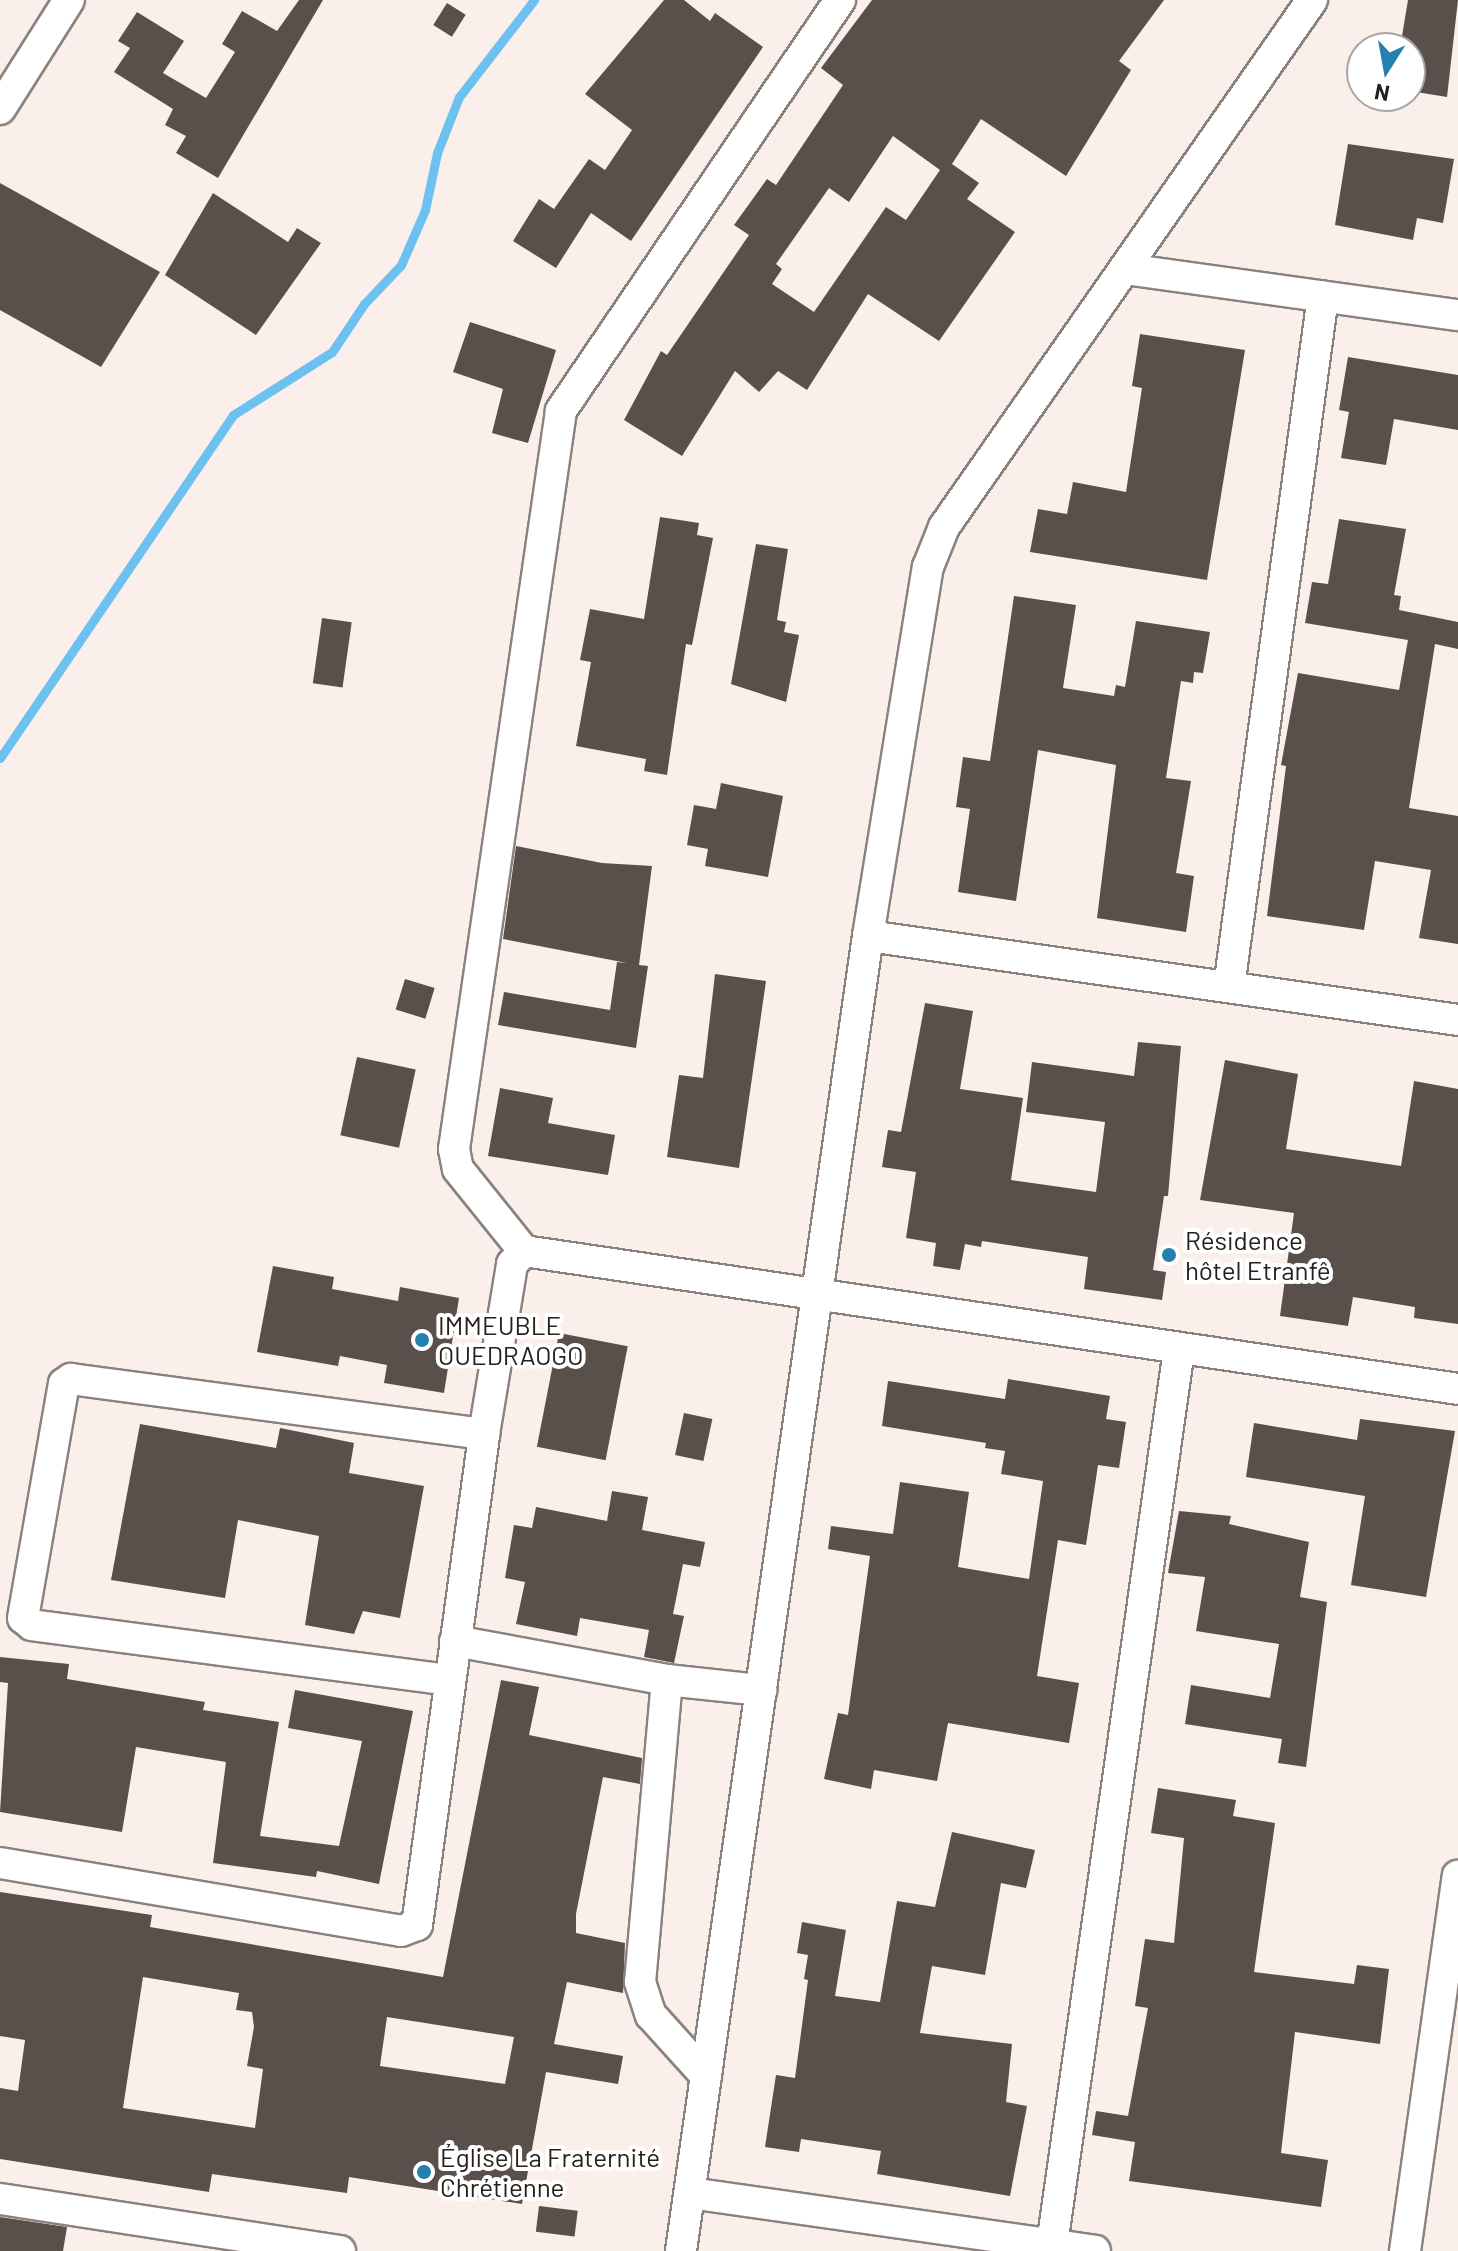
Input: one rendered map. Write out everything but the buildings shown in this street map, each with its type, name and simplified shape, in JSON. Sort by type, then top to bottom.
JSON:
[{"type":"street","points":[[0,109],[69,0]]},
{"type":"street","points":[[840,0],[561,411],[454,1149],[458,1169],[524,1251],[817,1298],[1458,1389]]},
{"type":"street","points":[[681,2251],[868,936],[934,544],[1312,0]]},
{"type":"street","points":[[1125,269],[1458,315]]},
{"type":"street","points":[[1229,987],[1323,296]]},
{"type":"street","points":[[868,936],[1458,1020]]},
{"type":"street","points":[[0,1863],[409,1930],[417,1925],[484,1434],[512,1264],[524,1251]]},
{"type":"street","points":[[1052,2245],[1179,1349]]},
{"type":"street","points":[[449,1680],[32,1625],[23,1618],[64,1384],[71,1379],[484,1434]]},
{"type":"street","points":[[455,1641],[667,1680],[761,1690]]},
{"type":"street","points":[[667,1680],[640,1982],[651,2015],[706,2076]]},
{"type":"street","points":[[1405,2251],[1458,1876]]},
{"type":"street","points":[[690,2193],[1095,2251]]},
{"type":"street","points":[[0,2199],[340,2251]]},
{"type":"waterway","points":[[0,758],[233,415],[332,352],[364,304],[401,265],[425,210],[437,153],[459,97],[534,0]]},
{"type":"place","name":"Résidence hôtel Etranfê","points":[[1169,1255]]},
{"type":"place","name":"IMMEUBLE OUEDRAOGO","points":[[422,1340]]},
{"type":"place","name":"Église La Fraternité Chrétienne","points":[[424,2172]]}]
